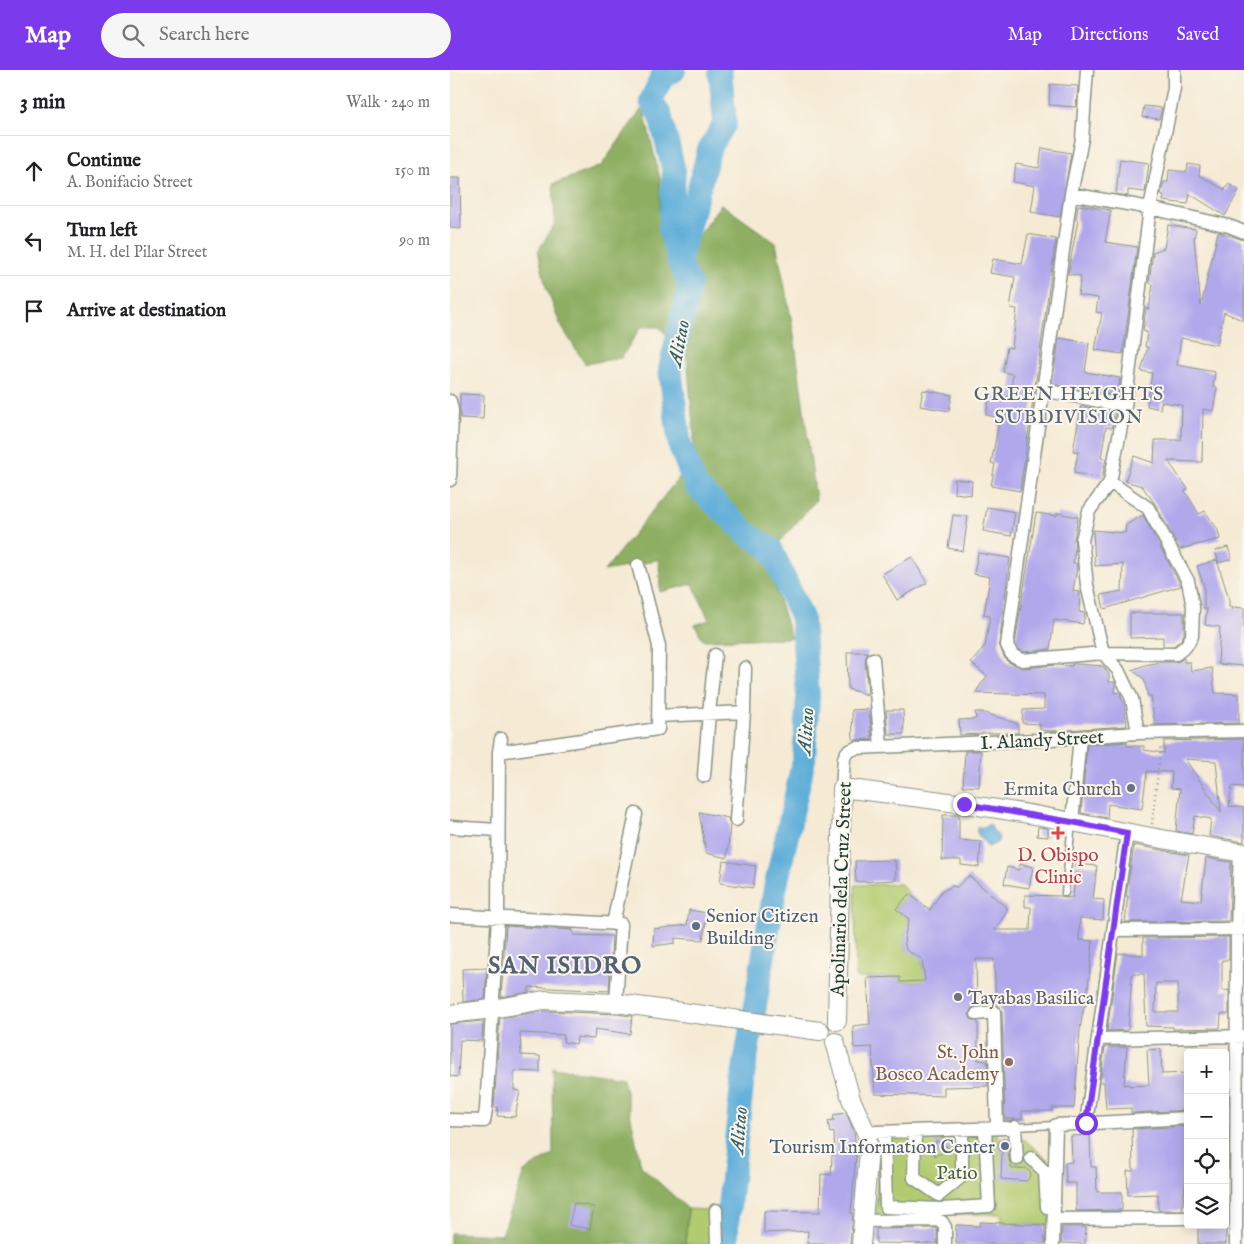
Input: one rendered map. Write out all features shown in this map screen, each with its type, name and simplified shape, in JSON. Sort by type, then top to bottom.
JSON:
[{"type":"main road","points":[[842,788],[964,804],[1242,853]]},
{"type":"main road","name":"Apolinario dela Cruz Street","points":[[837,1021],[842,788]]},
{"type":"main road","points":[[450,1014],[492,1010],[544,1000],[616,1003],[820,1031]]},
{"type":"main road","points":[[826,1021],[837,1021],[841,1024],[843,1035],[835,1042],[825,1041],[820,1031],[821,1025],[826,1021]]},
{"type":"main road","points":[[835,1042],[851,1099],[875,1132],[869,1150],[861,1244]]},
{"type":"street","points":[[1087,70],[1082,139],[1071,194],[1007,645],[1012,655],[1022,660],[1103,653],[1176,654],[1186,646],[1192,636],[1193,607],[1188,581],[1148,508],[1110,482]]},
{"type":"street","points":[[1138,733],[1132,699],[1118,670],[1103,653],[1087,584],[1082,540],[1089,511],[1110,482],[1125,406],[1150,208],[1174,88],[1174,70]]},
{"type":"street","points":[[1071,194],[1150,208],[1229,226],[1244,232]]},
{"type":"street","points":[[1043,390],[1125,406]]},
{"type":"street","points":[[450,401],[452,410],[450,480]]},
{"type":"street","points":[[499,752],[658,729],[659,646],[638,565]]},
{"type":"street","points":[[704,776],[715,655]]},
{"type":"street","points":[[873,659],[881,746]]},
{"type":"street","points":[[736,820],[744,712],[745,668]]},
{"type":"street","points":[[658,716],[744,712]]},
{"type":"street","name":"I. Alandy Street","points":[[844,758],[847,752],[856,748],[881,746],[982,743],[1138,733],[1244,731]]},
{"type":"street","points":[[1072,822],[1080,738]]},
{"type":"street","points":[[450,1120],[484,1121],[498,917],[499,752],[501,739]]},
{"type":"street","name":"Apolinario dela Cruz Street","points":[[842,788],[844,758]]},
{"type":"street","points":[[613,924],[636,814]]},
{"type":"street","points":[[450,827],[498,830]]},
{"type":"street","points":[[1086,1123],[1127,833]]},
{"type":"street","points":[[1236,1244],[1235,1116],[1240,1036],[1242,853]]},
{"type":"street","points":[[450,915],[621,924],[616,1003]]},
{"type":"street","points":[[1113,930],[1241,929]]},
{"type":"street","points":[[863,1221],[940,1217],[989,1206],[1001,1128],[994,1012],[977,1014]]},
{"type":"street","points":[[1098,1039],[1240,1036]]},
{"type":"street","points":[[1051,1220],[1056,1125],[1184,1118]]},
{"type":"street","points":[[940,1217],[886,1207],[875,1132],[1001,1128]]},
{"type":"street","points":[[1001,1128],[1017,1158]]},
{"type":"street","points":[[939,1195],[962,1176],[962,1129]]},
{"type":"street","points":[[915,1131],[914,1178],[939,1195]]},
{"type":"street","points":[[1031,1158],[1045,1172],[1053,1244]]},
{"type":"street","points":[[939,1195],[940,1217],[945,1227],[945,1244]]},
{"type":"street","points":[[716,1210],[717,1244]]},
{"type":"street","points":[[1051,1220],[1184,1218]]},
{"type":"lane","points":[[1065,893],[1072,822]]},
{"type":"lane","points":[[1001,1128],[1056,1125]]},
{"type":"path","points":[[1150,836],[1162,733]]},
{"type":"green space","points":[[643,107],[660,179],[660,225],[679,262],[721,204],[776,243],[793,328],[816,500],[766,558],[791,638],[703,640],[695,625],[709,620],[693,584],[660,592],[659,559],[604,571],[693,460],[694,435],[687,357],[659,327],[641,327],[621,358],[585,364],[560,324],[546,287],[538,251],[555,223],[553,184],[601,166]]},
{"type":"green space","points":[[901,884],[909,894],[896,909],[913,922],[907,928],[905,934],[906,950],[921,956],[923,969],[939,981],[900,982],[900,977],[856,978],[855,885]]},
{"type":"green space","points":[[552,1068],[623,1078],[641,1166],[688,1209],[685,1244],[450,1244],[450,1233],[502,1235],[524,1172],[553,1154]]},
{"type":"green space","name":"Patio","points":[[997,1128],[998,1137],[1025,1140],[1048,1160],[1051,1225],[1002,1223],[1001,1214],[876,1214],[879,1132]]},
{"type":"green space","points":[[688,1209],[729,1211],[727,1244],[685,1244]]},
{"type":"water","points":[[990,824],[999,837],[998,842],[988,847],[977,833],[977,827],[984,827]]},
{"type":"building","points":[[1050,84],[1078,86],[1076,107],[1049,105]]},
{"type":"building","points":[[1144,106],[1162,108],[1159,119],[1142,117]]},
{"type":"building","points":[[1042,148],[1071,153],[1060,217],[1031,212],[1035,186],[1013,182],[1016,164],[1039,168]]},
{"type":"building","points":[[1120,159],[1149,163],[1145,192],[1128,190],[1128,196],[1116,194]]},
{"type":"building","points":[[1188,164],[1200,166],[1199,175],[1225,190],[1228,184],[1239,190],[1225,216],[1190,194],[1188,204],[1163,201],[1164,195],[1161,194],[1164,182],[1168,182],[1169,170],[1187,172]]},
{"type":"building","points":[[450,178],[460,178],[461,229],[450,228]]},
{"type":"building","points":[[1078,205],[1111,210],[1105,242],[1137,247],[1123,354],[1095,350],[1102,313],[1096,312],[1098,298],[1078,295],[1081,276],[1068,274],[1078,220],[1076,220]]},
{"type":"building","points":[[1168,225],[1196,229],[1194,239],[1201,306],[1218,232],[1244,240],[1244,321],[1224,312],[1217,345],[1181,338],[1177,365],[1215,372],[1213,387],[1217,387],[1213,411],[1203,409],[1202,462],[1168,461],[1188,489],[1185,491],[1199,514],[1205,511],[1218,530],[1220,539],[1180,549],[1155,504],[1142,486],[1125,481],[1134,456],[1154,463],[1155,440],[1181,440],[1182,405],[1161,402],[1160,409],[1147,406],[1152,373],[1141,371],[1148,347],[1145,347],[1147,332],[1143,331],[1146,308],[1149,309],[1153,284],[1149,283],[1153,252],[1164,248]]},
{"type":"building","points":[[1028,234],[1056,239],[1020,491],[991,486],[995,464],[991,463],[1000,418],[986,415],[990,394],[1010,397],[1013,374],[1003,372],[1007,347],[1012,348],[1017,309],[1010,308],[1015,277],[990,273],[993,259],[1022,264]]},
{"type":"building","points":[[1059,338],[1089,343],[1085,372],[1120,378],[1118,396],[1052,384]]},
{"type":"building","points":[[923,390],[952,395],[949,411],[920,406]]},
{"type":"building","points":[[460,394],[484,395],[483,419],[460,418]]},
{"type":"building","points":[[1081,406],[1115,412],[1112,428],[1106,427],[1101,458],[1106,459],[1102,478],[1074,473],[1078,452],[1073,451]]},
{"type":"building","points":[[955,479],[972,481],[971,495],[954,493]]},
{"type":"building","points":[[987,507],[1015,512],[1011,536],[983,531]]},
{"type":"building","points":[[1036,513],[1057,516],[1057,513],[1078,517],[1074,538],[1073,563],[1076,563],[1077,568],[1073,591],[1080,592],[1079,612],[1085,613],[1083,624],[1054,620],[1050,649],[1024,652],[1018,649],[1015,644]]},
{"type":"building","points":[[953,515],[968,517],[963,551],[948,548]]},
{"type":"building","points":[[1143,515],[1181,586],[1104,609],[1101,595],[1122,591],[1123,564],[1095,566],[1093,530],[1125,533],[1126,525]]},
{"type":"building","points":[[1228,547],[1232,559],[1219,563],[1215,551]]},
{"type":"building","points":[[978,553],[1010,558],[999,644],[1005,659],[1023,668],[1056,665],[1072,666],[1072,664],[1103,666],[1109,674],[1109,682],[1115,682],[1115,693],[1120,692],[1124,702],[1127,726],[1052,731],[1040,730],[1040,724],[1022,723],[1023,710],[1044,709],[1044,695],[975,693],[987,676],[971,663],[985,646],[990,616],[984,615],[990,577],[974,574]]},
{"type":"building","points":[[912,557],[927,583],[897,600],[882,574]]},
{"type":"building","points":[[1217,560],[1229,599],[1229,607],[1232,610],[1233,607],[1244,608],[1244,666],[1218,664],[1220,627],[1205,625],[1207,609],[1204,609],[1204,586],[1197,566]]},
{"type":"building","points":[[1130,613],[1184,613],[1184,634],[1180,641],[1173,646],[1163,646],[1163,637],[1130,638]]},
{"type":"building","points":[[847,652],[868,652],[865,660],[868,695],[848,689]]},
{"type":"building","points":[[1184,658],[1184,662],[1190,662],[1191,671],[1212,668],[1215,693],[1239,694],[1239,723],[1155,725],[1151,696],[1148,696],[1144,679],[1132,670],[1161,662],[1177,662]]},
{"type":"building","points":[[869,709],[872,739],[853,740],[852,710]]},
{"type":"building","points":[[886,710],[903,710],[904,734],[888,734]]},
{"type":"building","points":[[975,712],[982,712],[1018,724],[1018,733],[960,735],[959,720],[976,719]]},
{"type":"building","points":[[1244,739],[1244,787],[1232,786],[1229,806],[1244,808],[1244,842],[1209,836],[1211,819],[1195,816],[1192,834],[1176,831],[1180,789],[1171,788],[1172,772],[1147,771],[1142,809],[1108,804],[1107,818],[1081,813],[1087,745],[1127,742],[1127,746],[1144,746],[1144,750],[1164,753],[1164,741]],"holes":[[[1185,759],[1216,761],[1221,812]]]},
{"type":"building","points":[[965,751],[981,751],[979,787],[963,786]]},
{"type":"building","points":[[699,812],[728,818],[730,825],[727,858],[706,853]]},
{"type":"building","points":[[943,815],[959,815],[959,840],[981,842],[979,867],[961,865],[961,860],[942,860]]},
{"type":"building","points":[[1038,827],[1048,828],[1048,837],[1037,836]]},
{"type":"building","points":[[1134,845],[1189,855],[1181,899],[1201,901],[1206,858],[1231,862],[1229,921],[1125,922],[1128,896],[1126,896]]},
{"type":"building","points":[[895,860],[896,880],[856,882],[855,861]]},
{"type":"building","points":[[723,861],[756,866],[753,888],[720,883]]},
{"type":"building","points":[[1020,864],[1033,867],[1029,888],[1004,884],[1007,867],[1019,870]]},
{"type":"building","points":[[1076,864],[1097,866],[1093,899],[1104,900],[1103,920],[1080,918],[1079,940],[1093,941],[1086,1006],[1084,1006],[1080,1029],[1074,1108],[1052,1108],[1052,1111],[1022,1111],[1022,1119],[1005,1119],[1002,1012],[996,1004],[994,959],[976,959],[977,1006],[972,1008],[969,1014],[971,1019],[978,1022],[978,1060],[987,1061],[988,1086],[944,1087],[944,1096],[875,1094],[872,1047],[854,1048],[853,1026],[870,1024],[867,978],[900,977],[900,982],[925,981],[922,959],[906,950],[904,939],[909,919],[896,909],[909,894],[930,910],[941,892],[952,886],[957,887],[969,876],[1007,908],[1007,912],[994,930],[1030,930],[1031,907],[1025,907],[1025,895],[1073,897]]},
{"type":"building","points":[[689,910],[707,913],[703,940],[675,938],[675,943],[653,946],[654,929],[687,925]]},
{"type":"building","points":[[506,926],[573,930],[573,935],[612,936],[609,991],[529,987],[529,992],[501,997]]},
{"type":"building","points":[[1229,937],[1229,960],[1222,960],[1222,991],[1229,990],[1229,1014],[1221,1014],[1220,1028],[1173,1029],[1173,1027],[1146,1026],[1144,974],[1132,974],[1128,1030],[1107,1031],[1118,953],[1143,955],[1143,938]],"holes":[[[1156,983],[1178,983],[1178,1012],[1155,1012]]]},
{"type":"building","points":[[487,968],[485,999],[463,1002],[462,969]]},
{"type":"building","points":[[545,1011],[632,1016],[630,1034],[595,1029],[594,1039],[577,1037],[576,1044],[563,1042],[564,1035],[520,1033],[521,1055],[540,1056],[540,1072],[514,1071],[514,1090],[520,1091],[515,1117],[497,1116],[498,1107],[494,1107],[500,1018]]},
{"type":"building","points":[[483,1021],[482,1041],[460,1040],[458,1077],[450,1076],[450,1024]]},
{"type":"building","points":[[1105,1047],[1127,1047],[1124,1085],[1129,1084],[1129,1086],[1149,1085],[1147,1050],[1161,1049],[1162,1074],[1184,1073],[1184,1110],[1131,1113],[1131,1108],[1106,1109],[1104,1082],[1100,1082]]},
{"type":"building","points":[[846,1113],[854,1131],[856,1156],[850,1244],[807,1244],[808,1231],[764,1233],[764,1211],[820,1212],[821,1174],[831,1175],[832,1155],[835,1155],[834,1132],[830,1133],[828,1121],[834,1120],[833,1115]]},
{"type":"building","points":[[1184,1126],[1184,1194],[1182,1210],[1158,1210],[1158,1194],[1128,1195],[1127,1171],[1133,1171],[1132,1129]]},
{"type":"building","points":[[1090,1135],[1091,1167],[1096,1167],[1097,1192],[1122,1192],[1122,1210],[1076,1211],[1076,1183],[1066,1183],[1065,1163],[1072,1162],[1071,1136]]},
{"type":"building","points":[[1004,1138],[1008,1138],[1009,1160],[1012,1169],[1026,1168],[1031,1174],[1027,1181],[1001,1179],[1002,1153],[998,1143]]},
{"type":"building","points":[[936,1140],[952,1150],[934,1156]]},
{"type":"building","points":[[574,1203],[594,1207],[590,1229],[569,1225]]},
{"type":"building","points":[[980,1222],[1045,1225],[1045,1242],[1044,1244],[956,1244],[956,1225],[980,1226]]},
{"type":"building","points":[[1062,1227],[1086,1227],[1085,1244],[1061,1243]]},
{"type":"building","points":[[876,1229],[937,1229],[937,1244],[876,1243]]},
{"type":"building","points":[[1198,1229],[1226,1229],[1226,1244],[1198,1244]]},
{"type":"waterway","name":"Alitao","points":[[674,70],[662,77],[651,101],[660,115],[674,171],[670,230],[679,262],[690,285],[670,369],[680,446],[696,486],[749,535],[771,549],[802,618],[808,696],[804,759],[775,889],[743,1076],[727,1225],[727,1244]]},
{"type":"waterway","name":"Alitao","points":[[679,262],[709,150],[725,123],[720,70]]},
{"type":"place","name":"Ermita Church","points":[[1131,788]]},
{"type":"place","name":"D. Obispo Clinic","points":[[1058,833]]},
{"type":"place","name":"Senior Citizen Building","points":[[696,926]]},
{"type":"place","name":"Tayabas Basilica","points":[[958,997]]},
{"type":"place","name":"St. John Bosco Academy","points":[[1009,1062]]},
{"type":"place","name":"Tourism Information Center","points":[[1005,1146]]},
{"type":"district","name":"GREEN HEIGHTS SUBDIVISION","points":[[1069,404]]},
{"type":"district","name":"SAN ISIDRO","points":[[565,965]]},
{"type":"route","points":[[964,804],[1127,833],[1086,1123]]}]
